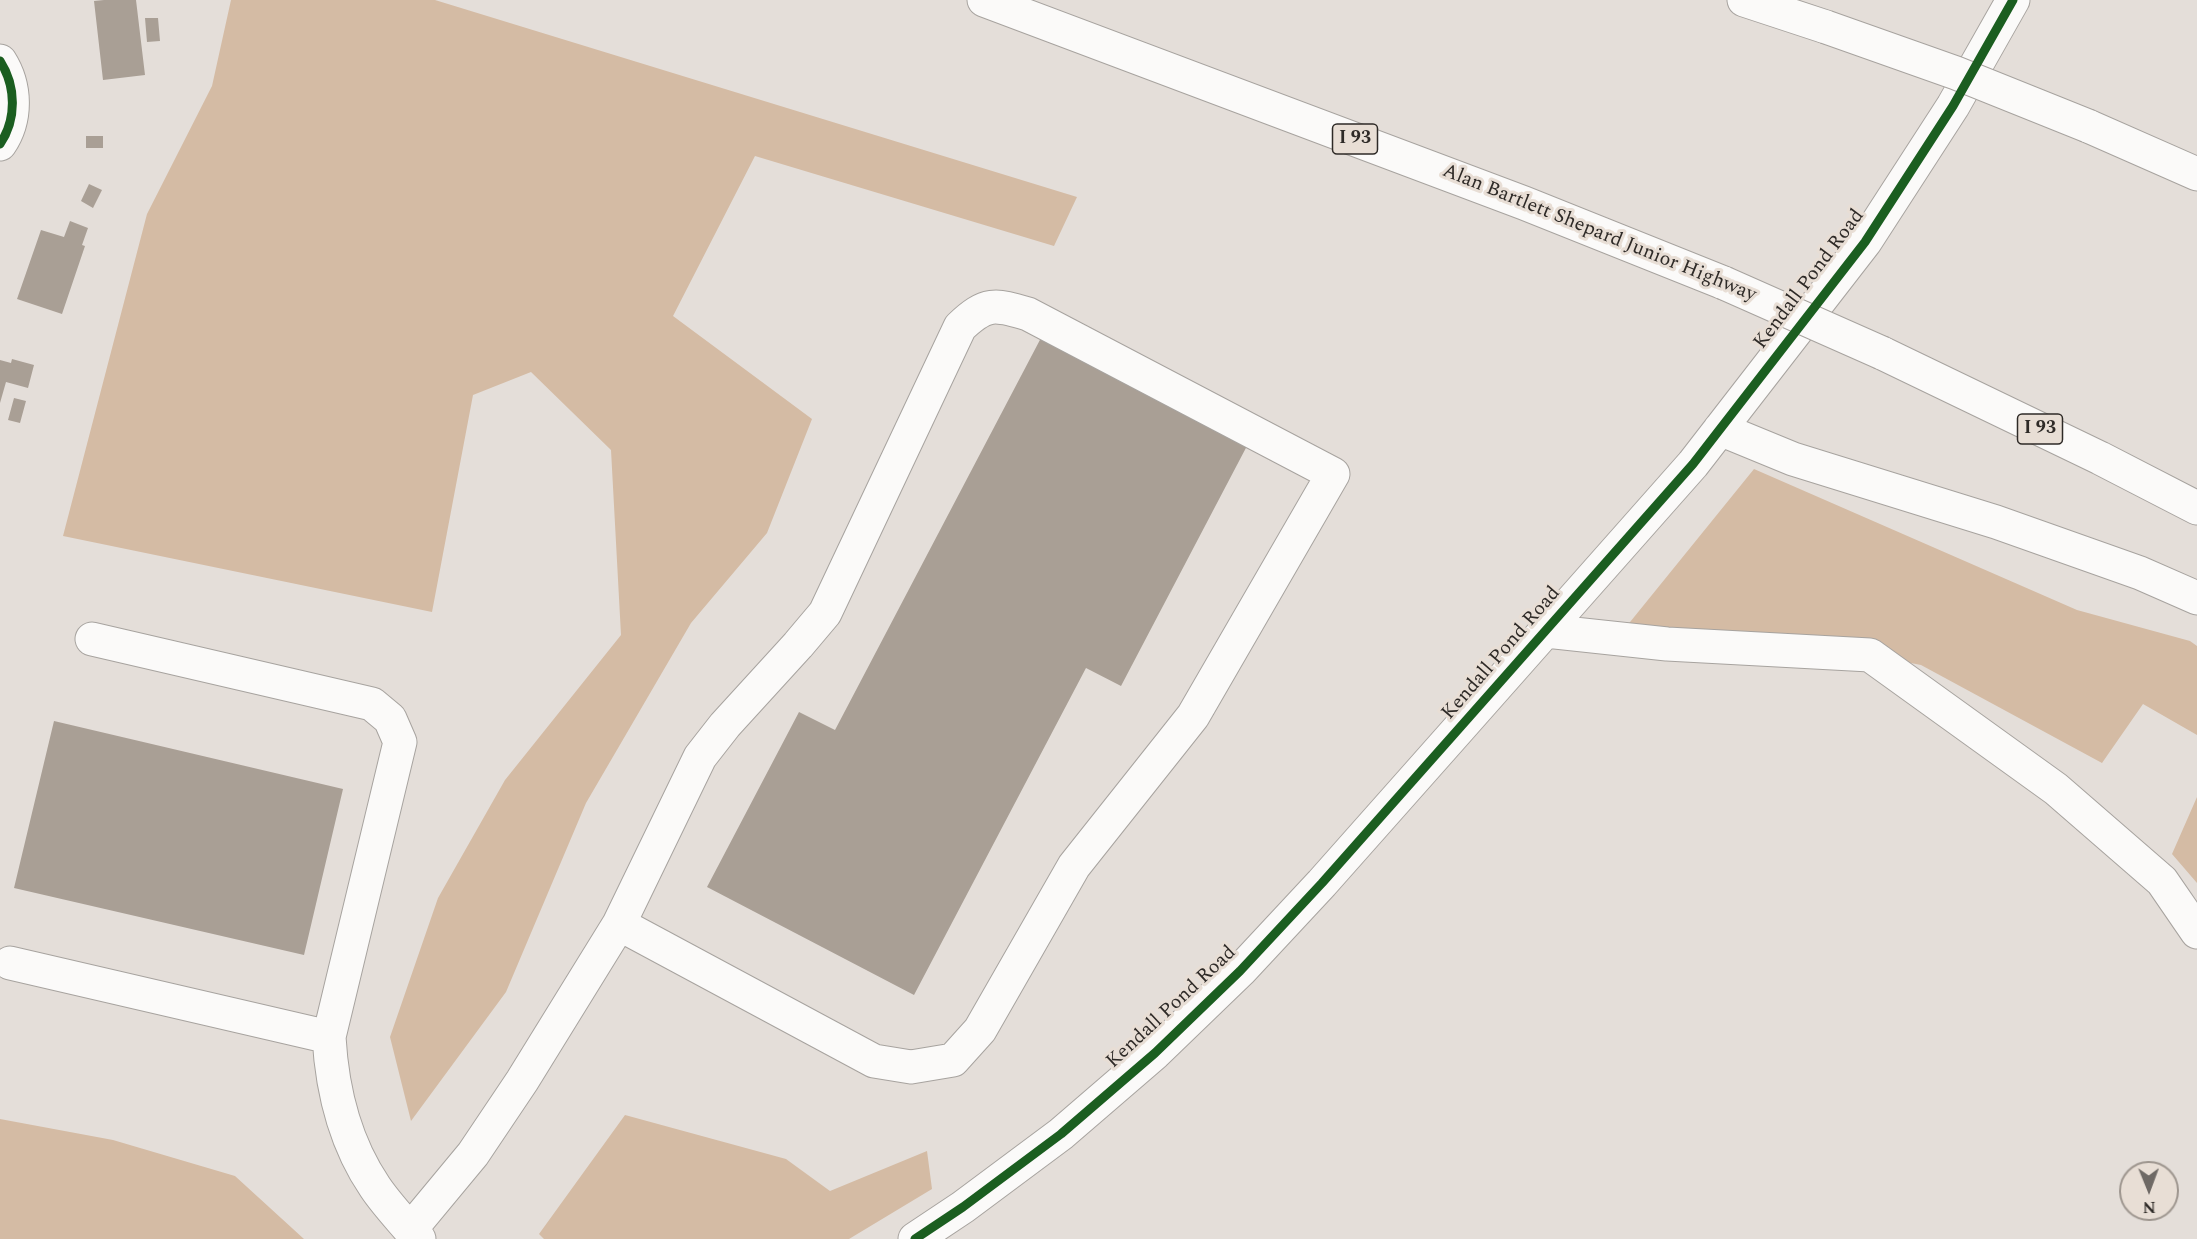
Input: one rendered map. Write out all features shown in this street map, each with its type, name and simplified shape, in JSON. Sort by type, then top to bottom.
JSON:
[{"type":"main road","name":"Alan Bartlett Shepard Junior Highway","points":[[984,0],[1514,199],[1724,283],[1882,353],[2079,447],[2197,508]]},
{"type":"main road","points":[[1744,0],[1956,73],[2088,126],[2197,174]]},
{"type":"main road","name":"Kendall Pond Road","points":[[915,1239],[963,1207],[1061,1134],[1155,1053],[1240,970],[1322,883],[1546,631],[1693,464],[1865,242],[1953,106],[2013,0]]},
{"type":"main road","points":[[0,62],[9,80],[13,110],[0,144]]},
{"type":"main road","points":[[92,639],[372,704],[390,719],[400,742],[329,1037],[331,1065],[341,1113],[355,1152],[375,1187],[415,1235],[522,1081],[619,924],[700,757],[725,725],[825,613],[960,327],[976,311],[1000,306],[1028,314],[1333,474],[1193,716],[1074,866],[980,1030],[953,1060],[911,1067],[874,1061],[619,924]]},
{"type":"main road","points":[[1720,429],[1793,459],[2019,530],[2140,573],[2197,598]]},
{"type":"main road","points":[[1546,631],[1667,645],[1870,655],[2056,789],[2162,881],[2197,932]]},
{"type":"main road","points":[[10,963],[329,1037]]},
{"type":"shaded area","points":[[231,0],[435,0],[1077,197],[1054,246],[755,156],[673,316],[812,419],[767,533],[691,623],[586,803],[506,992],[411,1121],[390,1037],[438,898],[505,780],[621,635],[611,450],[531,372],[473,395],[432,612],[63,536],[147,214],[212,86]]},
{"type":"shaded area","points":[[1754,469],[2077,610],[2190,641],[2197,646],[2197,735],[2143,704],[2102,763],[1921,665],[1870,655],[1626,627]]},
{"type":"shaded area","points":[[2197,797],[2197,883],[2172,854]]},
{"type":"shaded area","points":[[625,1115],[786,1159],[830,1191],[927,1151],[932,1189],[849,1239],[544,1239],[539,1234]]},
{"type":"shaded area","points":[[0,1119],[113,1140],[235,1176],[304,1239],[0,1239]]},
{"type":"building","points":[[136,0],[145,75],[103,80],[94,1]]},
{"type":"building","points":[[145,18],[158,18],[160,41],[147,42]]},
{"type":"building","points":[[86,136],[103,136],[103,148],[86,148]]},
{"type":"building","points":[[89,184],[102,190],[93,208],[81,201]]},
{"type":"building","points":[[70,221],[88,228],[82,245],[85,246],[62,314],[17,299],[41,230],[64,237]]},
{"type":"building","points":[[1042,336],[1248,444],[1121,686],[1086,668],[914,995],[707,887],[799,712],[835,730]]},
{"type":"building","points":[[12,359],[34,365],[28,388],[6,382],[0,403],[0,360],[11,363]]},
{"type":"building","points":[[14,398],[26,401],[20,423],[8,420]]},
{"type":"building","points":[[54,721],[343,789],[304,955],[14,888]]},
{"type":"cycle path","points":[[915,1239],[963,1207],[1061,1134],[1155,1053],[1240,971],[1322,883],[1455,733],[1693,464],[1865,242],[1953,106],[2013,0]]},
{"type":"cycle path","points":[[0,61],[12,92],[12,113],[6,134],[0,144]]}]
